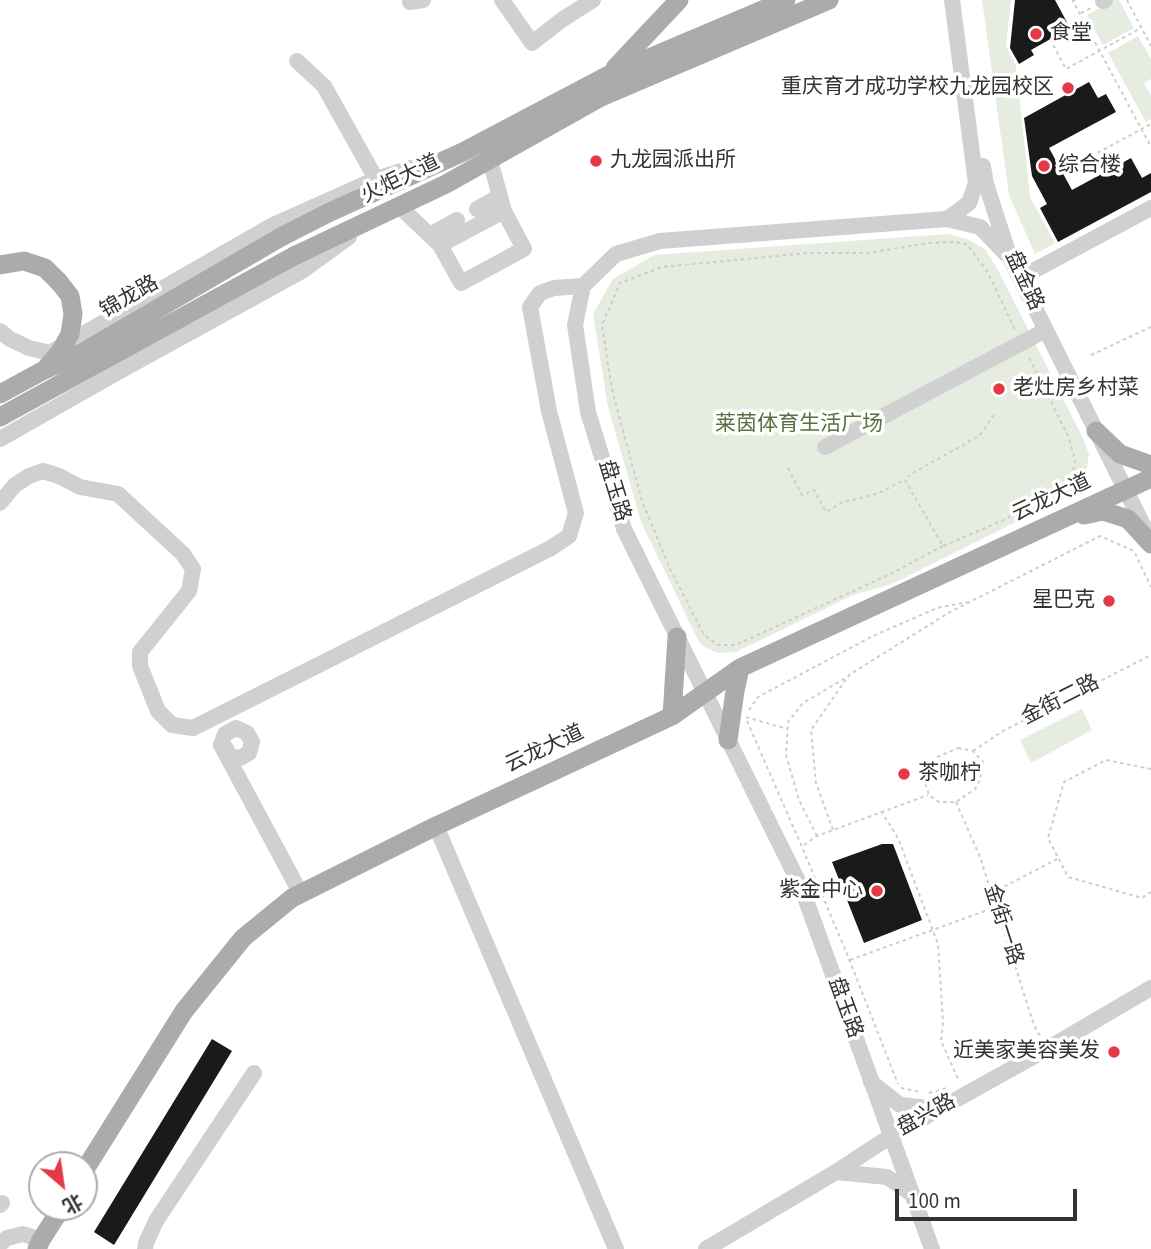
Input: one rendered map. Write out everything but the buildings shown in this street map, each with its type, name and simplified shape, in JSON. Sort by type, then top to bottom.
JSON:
[{"type":"main road","points":[[601,97],[609,75],[679,0]]},
{"type":"main road","name":"火炬大道","points":[[281,237],[463,152],[609,75],[786,0]]},
{"type":"main road","name":"火炬大道","points":[[0,417],[294,256],[446,184],[601,97],[829,0]]},
{"type":"main road","name":"锦龙路","points":[[0,394],[47,361],[80,354],[281,237]]},
{"type":"main road","points":[[0,265],[24,261],[45,268],[70,296],[73,314],[70,334],[61,352],[47,361]]},
{"type":"main road","points":[[1096,431],[1120,454],[1151,465]]},
{"type":"main road","name":"云龙大道","points":[[96,1151],[184,1011],[243,938],[292,898],[436,826],[672,716],[740,668],[1151,478]]},
{"type":"main road","points":[[1064,519],[1103,511],[1128,519],[1151,542]]},
{"type":"main road","points":[[672,716],[677,637]]},
{"type":"main road","points":[[728,740],[740,668]]},
{"type":"main road","points":[[39,1245],[54,1221]]},
{"type":"street","points":[[502,0],[533,43],[593,0]]},
{"type":"street","points":[[947,219],[969,203],[976,183],[952,0]]},
{"type":"street","name":"盘金路","points":[[962,0],[986,184],[1010,258],[1151,542]]},
{"type":"street","points":[[297,61],[324,86],[376,179]]},
{"type":"street","points":[[0,331],[47,361],[93,328],[273,225],[376,179],[463,152]]},
{"type":"street","points":[[400,207],[435,240],[461,284],[524,249],[502,203],[490,160]]},
{"type":"street","points":[[477,209],[502,203]]},
{"type":"street","points":[[435,240],[502,203]]},
{"type":"street","points":[[1020,278],[1151,208]]},
{"type":"street","points":[[0,439],[302,271],[374,218]]},
{"type":"street","points":[[0,503],[15,485],[43,471],[80,487],[118,494],[183,554],[192,569],[189,591],[140,652],[140,666],[158,711],[172,725],[193,728],[569,536],[576,513],[549,411],[530,307],[540,293],[554,288],[583,286],[616,254],[660,241],[947,219],[980,227],[1010,258]]},
{"type":"street","points":[[435,240],[457,220]]},
{"type":"street","name":"盘玉路","points":[[583,286],[575,326],[588,412],[624,529],[802,890],[932,1249]]},
{"type":"street","points":[[93,328],[91,340],[97,356],[101,363],[118,372]]},
{"type":"street","points":[[825,447],[1046,330]]},
{"type":"street","points":[[211,720],[230,756],[240,758],[249,753],[252,743],[247,733],[236,728],[225,734],[221,745],[300,894]]},
{"type":"street","points":[[436,826],[616,1249]]},
{"type":"street","name":"盘兴路","points":[[706,1249],[939,1109],[964,1089],[1047,1049],[1151,988]]},
{"type":"street","points":[[145,1249],[156,1221],[254,1073]]},
{"type":"street","points":[[871,1082],[900,1105],[939,1109]]},
{"type":"street","points":[[836,1172],[887,1177],[912,1194]]},
{"type":"street","points":[[0,1244],[7,1238],[23,1234],[39,1245]]},
{"type":"path","points":[[1075,0],[1073,1],[1151,147]]},
{"type":"path","points":[[1126,0],[1151,46]]},
{"type":"path","points":[[1062,71],[1141,28]]},
{"type":"path","points":[[1050,39],[1066,69]]},
{"type":"path","points":[[1073,166],[1151,124]]},
{"type":"path","points":[[1091,355],[1151,327]]},
{"type":"path","points":[[788,468],[802,495],[814,490],[826,512],[841,503],[879,493],[905,480]]},
{"type":"path","points":[[817,836],[799,800],[786,755],[788,722],[803,703],[950,612],[1100,536],[1134,551],[1151,587]]},
{"type":"path","points":[[745,717],[758,696],[812,667],[937,608],[969,602]]},
{"type":"path","name":"金街二路","points":[[973,751],[1003,731],[1151,655]]},
{"type":"path","points":[[833,830],[816,783],[811,730],[849,675]]},
{"type":"path","points":[[745,717],[787,729]]},
{"type":"path","points":[[745,717],[849,960],[899,1088],[927,1093],[964,1089],[941,1041],[943,1023],[938,944],[898,838],[881,811]]},
{"type":"path","points":[[958,748],[973,751],[983,762],[975,789],[956,802],[939,802],[929,795],[925,780],[926,770],[934,758],[958,748]]},
{"type":"path","points":[[1151,769],[1106,760],[1064,782],[1048,838],[1068,877],[1142,898],[1151,892]]},
{"type":"path","points":[[802,847],[817,836],[929,795]]},
{"type":"path","name":"金街一路","points":[[956,802],[980,857],[1034,1025],[1047,1049]]},
{"type":"path","points":[[992,893],[1058,858]]},
{"type":"path","points":[[849,960],[996,907]]},
{"type":"green space","points":[[982,0],[1011,0],[1006,46],[1016,66],[1030,197],[1055,243],[1035,254],[1009,195]]},
{"type":"green space","points":[[1114,0],[1119,0],[1134,28],[1103,45],[1087,15]]},
{"type":"green space","points":[[1138,36],[1151,59],[1151,79],[1144,83],[1151,96],[1151,119],[1146,122],[1108,53]]},
{"type":"green space","name":"莱茵体育生活广场","points":[[948,234],[969,240],[985,249],[998,270],[1082,436],[1089,454],[1086,474],[1073,492],[1054,503],[892,584],[853,595],[736,652],[717,653],[700,644],[641,522],[608,407],[593,314],[613,279],[654,255]]},
{"type":"green space","points":[[1082,709],[1092,730],[1031,763],[1020,740]]},
{"type":"place","name":"食堂","points":[[1036,34]]},
{"type":"place","name":"重庆育才成功学校九龙园校区","points":[[1068,88]]},
{"type":"place","name":"九龙园派出所","points":[[596,161]]},
{"type":"place","name":"综合楼","points":[[1044,166]]},
{"type":"place","name":"老灶房乡村菜","points":[[999,389]]},
{"type":"place","name":"星巴克","points":[[1109,601]]},
{"type":"place","name":"茶咖柠","points":[[904,774]]},
{"type":"place","name":"紫金中心","points":[[877,891]]},
{"type":"place","name":"近美家美容美发","points":[[1114,1052]]}]
